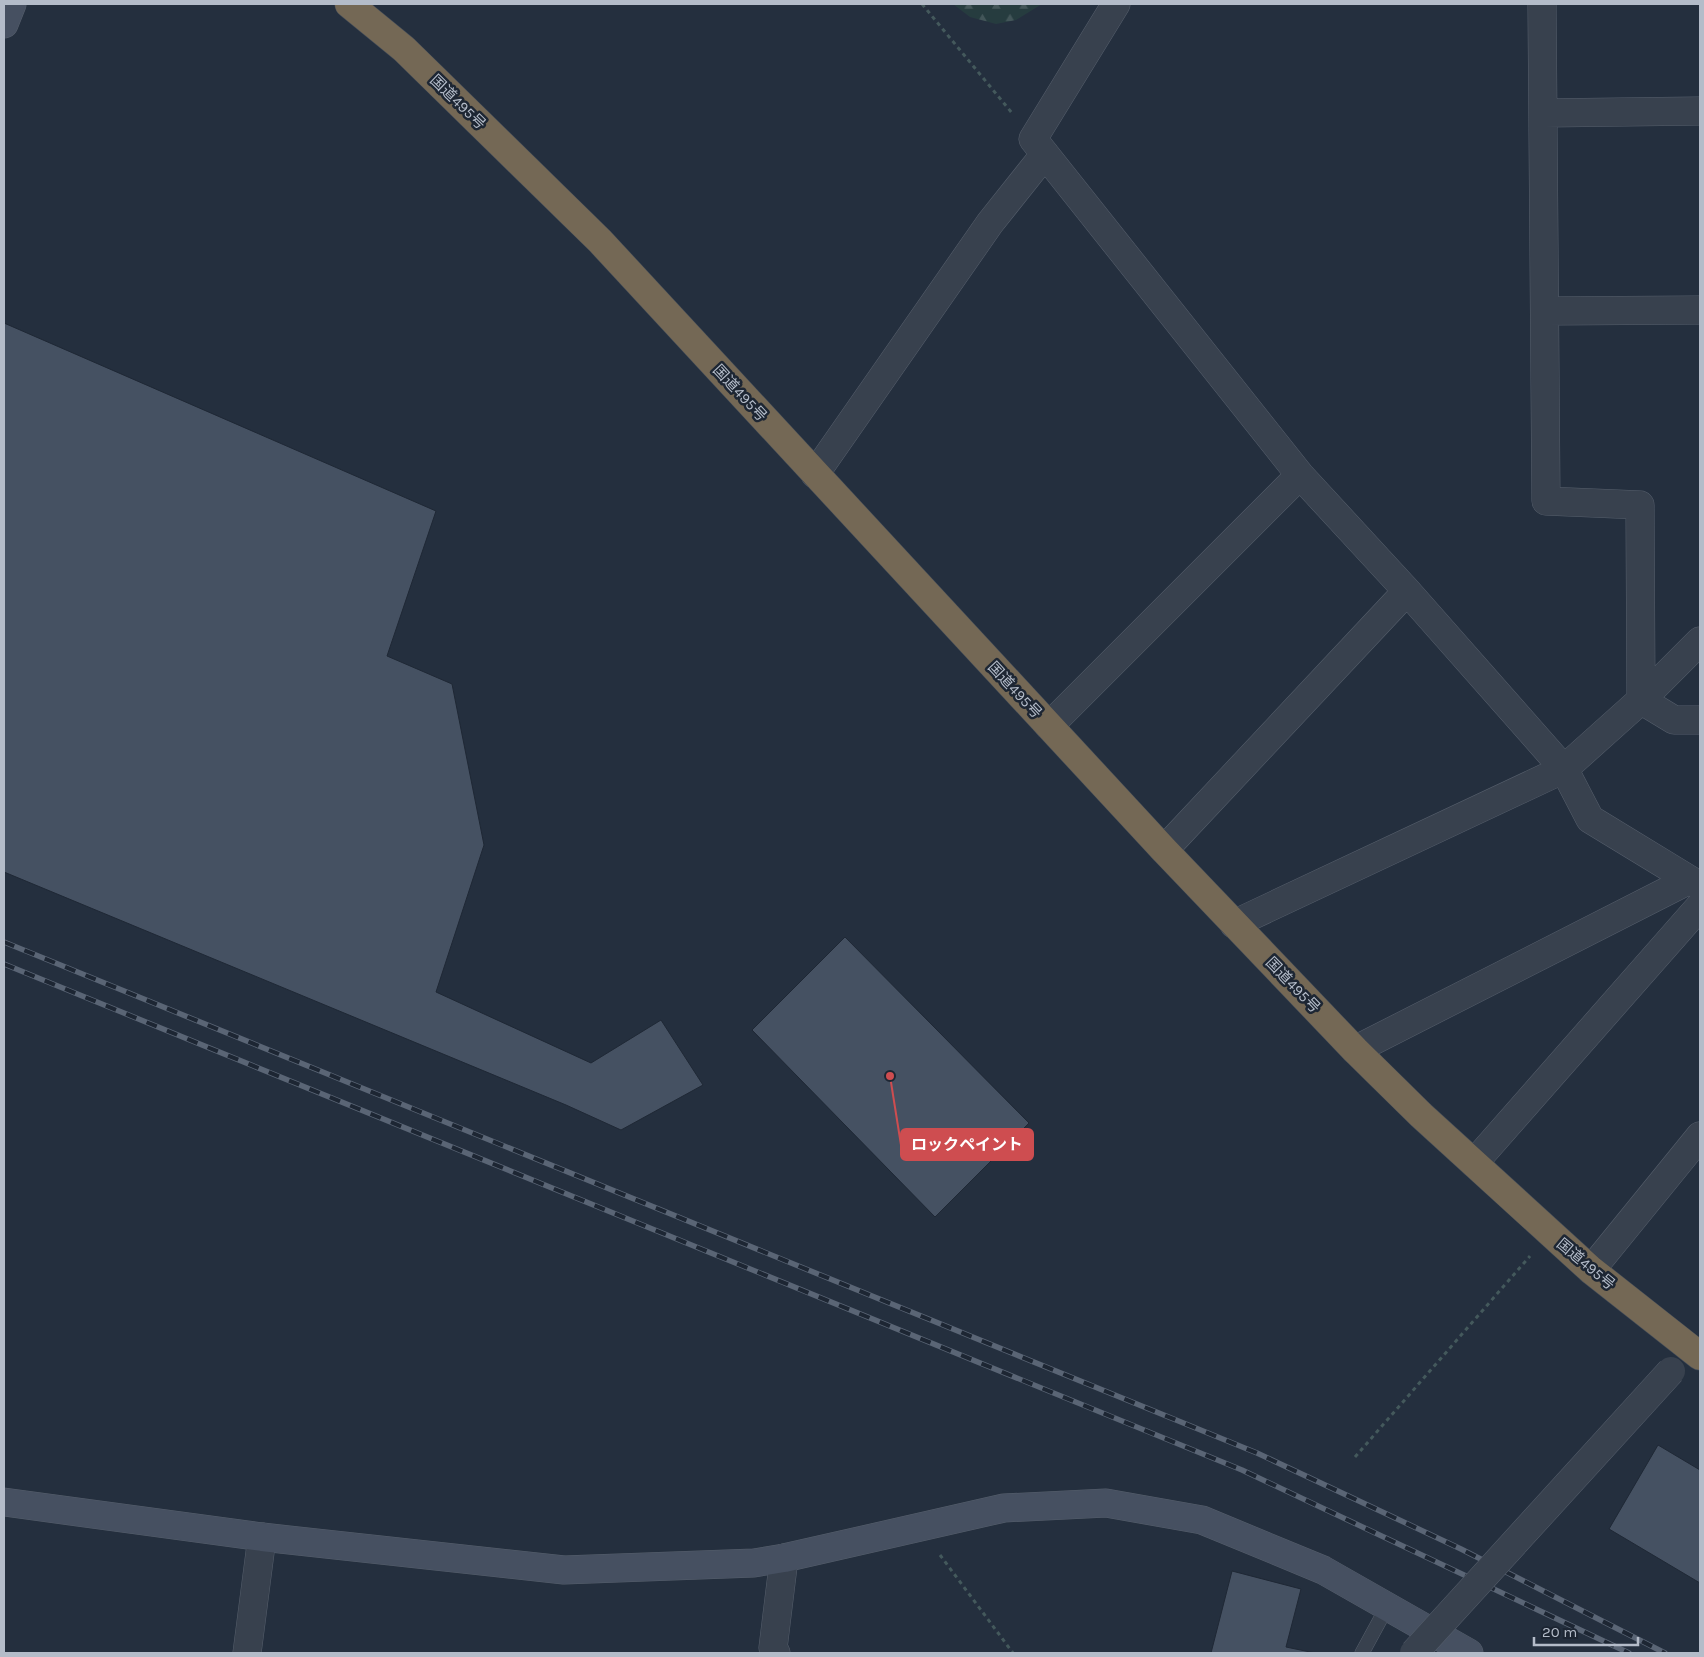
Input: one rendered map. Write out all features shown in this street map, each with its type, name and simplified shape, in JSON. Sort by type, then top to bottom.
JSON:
[{"type":"highway","name":"国道495号","points":[[349,4],[404,49],[600,241],[1164,850],[1355,1050],[1421,1115],[1591,1270],[1700,1356]]},
{"type":"street","points":[[4,24],[12,4]]},
{"type":"street","points":[[814,474],[990,223],[1039,146],[1116,4]]},
{"type":"street","points":[[1542,4],[1546,311],[1546,501],[1640,505],[1641,700]]},
{"type":"street","points":[[1544,113],[1700,111]]},
{"type":"street","points":[[1039,146],[1300,475],[1407,591],[1564,769],[1590,819],[1695,883]]},
{"type":"street","points":[[1546,311],[1700,310]]},
{"type":"street","points":[[1049,726],[1300,475]]},
{"type":"street","points":[[1164,850],[1407,591]]},
{"type":"street","points":[[1234,924],[1564,769],[1641,700],[1700,641]]},
{"type":"street","points":[[1641,700],[1674,720],[1700,720]]},
{"type":"street","points":[[1355,1050],[1695,883]]},
{"type":"street","points":[[1474,1163],[1700,906]]},
{"type":"street","points":[[1591,1270],[1700,1136]]},
{"type":"street","points":[[1414,1653],[1670,1371]]},
{"type":"street","points":[[4,1502],[262,1537],[564,1570],[754,1563],[784,1558],[1004,1508],[1106,1503],[1202,1520],[1323,1570],[1469,1653]]},
{"type":"street","points":[[247,1653],[262,1537]]},
{"type":"street","points":[[774,1651],[784,1558]]},
{"type":"lane","points":[[1362,1653],[1388,1607]]},
{"type":"path","points":[[922,4],[1039,146]]},
{"type":"path","points":[[1355,1457],[1550,1233]]},
{"type":"path","points":[[932,1525],[937,1551],[1013,1653]]},
{"type":"green space","points":[[953,4],[1042,4],[1016,20],[996,24],[970,17]]},
{"type":"building","points":[[4,323],[436,511],[387,656],[452,684],[484,845],[436,992],[591,1063],[661,1020],[703,1085],[621,1130],[566,1105],[4,872]]},
{"type":"building","points":[[845,937],[1029,1123],[935,1217],[752,1030]]},
{"type":"building","points":[[1658,1445],[1700,1470],[1700,1583],[1609,1529]]},
{"type":"building","points":[[1232,1571],[1301,1589],[1286,1647],[1315,1653],[1211,1653]]},
{"type":"railway","points":[[4,942],[1257,1453],[1461,1549],[1665,1653]]},
{"type":"railway","points":[[4,964],[1242,1470],[1629,1653]]},
{"type":"place","name":"ロックペイント","points":[[890,1076]]}]
